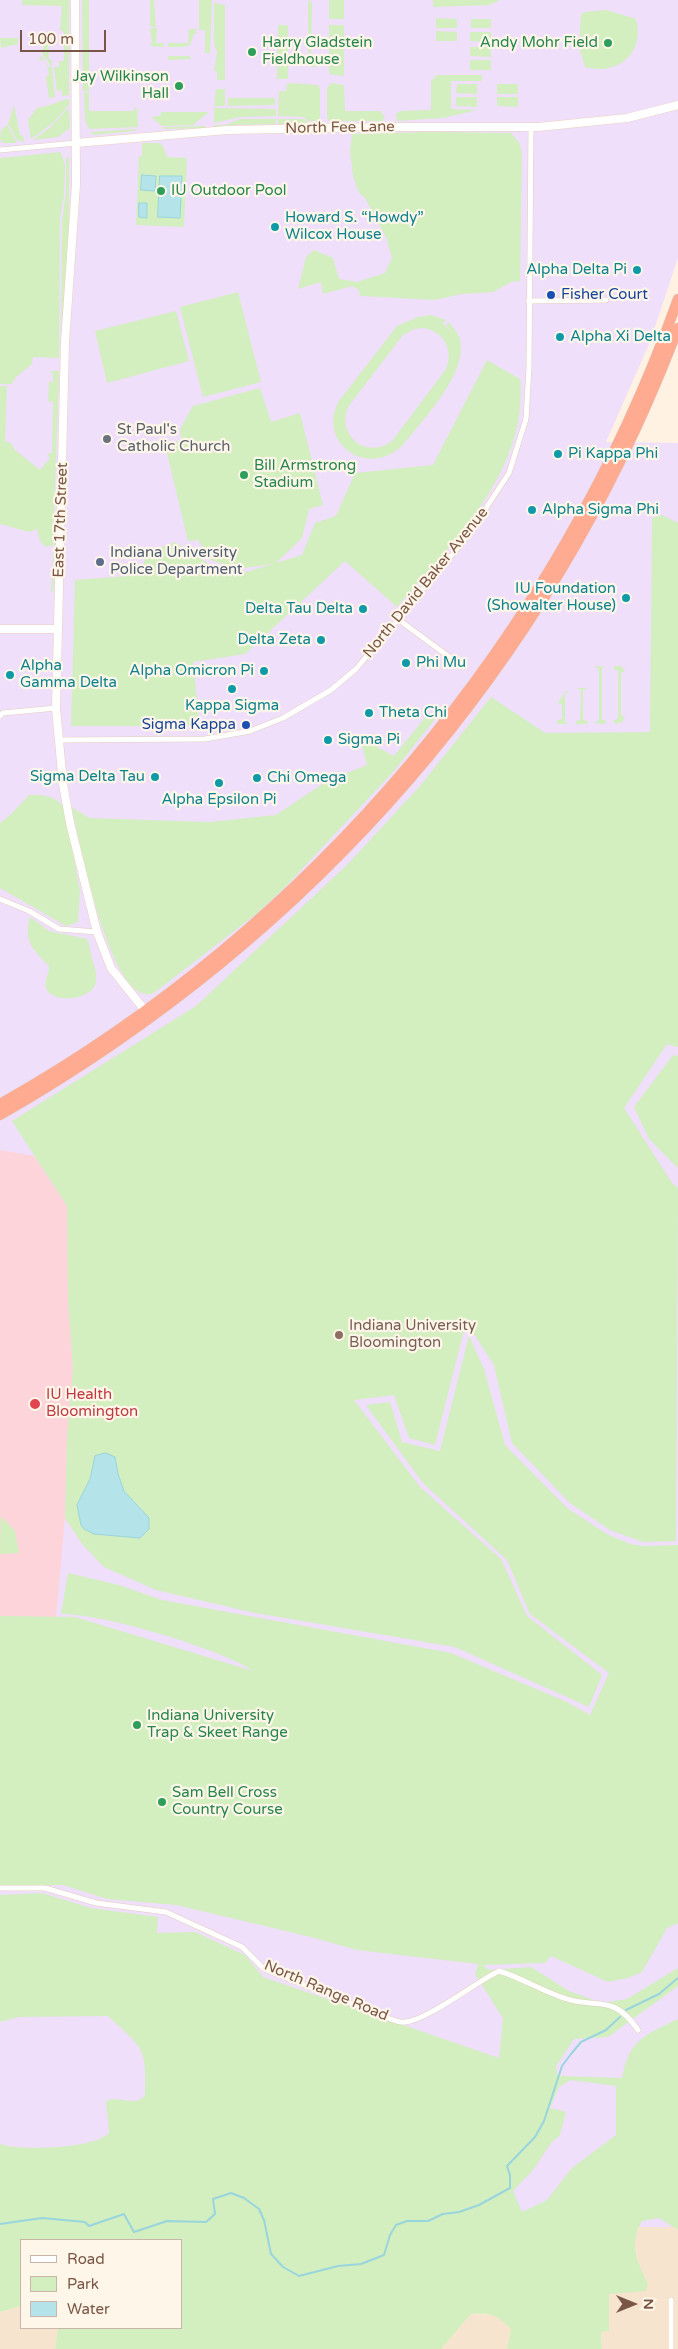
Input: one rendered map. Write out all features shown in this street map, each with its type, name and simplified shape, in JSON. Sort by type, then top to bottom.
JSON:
[{"type":"highway","points":[[482,682],[591,498],[634,408],[678,299]]},
{"type":"highway","points":[[0,1115],[76,1070],[148,1014],[244,932],[332,850],[402,774],[482,682],[549,590],[594,512],[637,427],[678,328]]},
{"type":"highway","points":[[0,1104],[148,1014]]},
{"type":"main road","name":"East 17th Street","points":[[75,0],[76,185],[66,342],[57,629],[56,708],[58,740],[70,823],[97,932],[111,968],[148,1014]]},
{"type":"main road","name":"North Fee Lane","points":[[76,143],[227,130],[531,127],[587,124],[627,118],[678,105]]},
{"type":"main road","points":[[0,629],[57,629]]},
{"type":"street","name":"North David Baker Avenue","points":[[58,740],[205,739],[253,730],[283,718],[331,690],[356,669],[467,537],[509,473],[526,419],[529,368],[528,301],[531,127]]},
{"type":"street","name":"North Fee Lane","points":[[0,150],[76,143]]},
{"type":"street","points":[[528,301],[606,300]]},
{"type":"street","points":[[399,620],[463,667]]},
{"type":"street","points":[[0,716],[3,713],[56,708]]},
{"type":"street","points":[[0,899],[29,911],[59,930],[97,932]]},
{"type":"street","name":"North Range Road","points":[[0,1888],[45,1888],[96,1903],[166,1912],[242,1947],[264,1969],[390,2019],[405,2022],[421,2018],[499,1971],[563,1998],[577,2002],[602,2003],[618,2008],[631,2020],[638,2030]]},
{"type":"street","points":[[671,2300],[671,2349]]},
{"type":"shaded area","name":"Indiana University Bloomington","points":[[0,0],[678,0],[678,258],[650,342],[606,442],[678,443],[678,2227],[408,2228],[182,2240],[20,2239],[0,2252]]},
{"type":"shaded area","name":"IU Health Bloomington","points":[[0,1150],[34,1156],[67,1206],[68,1299],[73,1370],[67,1437],[65,1518],[56,1617],[0,1616]]},
{"type":"shaded area","points":[[659,2218],[678,2230],[678,2349],[602,2349],[601,2332],[609,2330],[609,2293],[648,2283],[639,2268],[634,2238],[642,2221]]},
{"type":"shaded area","points":[[20,2306],[20,2329],[58,2329],[55,2349],[0,2349],[0,2312]]},
{"type":"shaded area","points":[[471,2314],[497,2315],[511,2329],[507,2349],[441,2349]]},
{"type":"green space","points":[[22,0],[69,0],[69,95],[62,96],[62,90],[57,91],[54,67],[59,67],[59,61],[64,61],[64,32],[60,30],[62,6],[22,5]]},
{"type":"green space","points":[[82,0],[89,0],[89,91],[83,91]]},
{"type":"green space","points":[[150,0],[154,0],[156,27],[150,26]]},
{"type":"green space","points":[[199,0],[212,0],[210,53],[205,53],[205,30],[199,30]]},
{"type":"green space","points":[[308,0],[312,3],[311,55],[320,58],[320,64],[317,67],[312,67],[308,63]]},
{"type":"green space","points":[[329,0],[344,0],[344,19],[329,19]]},
{"type":"green space","points":[[433,0],[500,0],[489,5],[433,7]]},
{"type":"green space","points":[[214,3],[225,5],[225,80],[217,80],[217,71],[214,71],[217,52],[214,44]]},
{"type":"green space","name":"Andy Mohr Field","points":[[607,10],[636,19],[638,31],[633,52],[618,65],[597,69],[585,67],[579,47],[581,15],[584,12]]},
{"type":"green space","points":[[436,18],[457,19],[457,28],[436,28]]},
{"type":"green space","points":[[471,19],[491,19],[491,28],[471,28]]},
{"type":"green space","points":[[278,25],[288,25],[288,79],[277,79]]},
{"type":"green space","points":[[329,25],[344,25],[344,76],[329,74]]},
{"type":"green space","points":[[150,28],[157,28],[156,43],[164,43],[163,47],[150,46],[152,42]]},
{"type":"green space","points":[[189,29],[196,29],[196,34],[194,34],[190,45],[168,47],[168,43],[188,43]]},
{"type":"green space","points":[[436,31],[457,32],[457,41],[436,41]]},
{"type":"green space","points":[[470,32],[491,32],[491,42],[470,41]]},
{"type":"green space","points":[[42,36],[53,37],[48,40],[49,60],[52,60],[52,67],[42,53],[45,41],[41,40]]},
{"type":"green space","points":[[0,38],[18,38],[18,44],[1,48]]},
{"type":"green space","points":[[470,47],[491,47],[491,57],[470,56]]},
{"type":"green space","points":[[41,55],[45,61],[39,60]]},
{"type":"green space","points":[[168,56],[190,56],[190,59],[168,60]]},
{"type":"green space","points":[[470,60],[491,60],[491,70],[470,70]]},
{"type":"green space","points":[[46,63],[52,68],[55,97],[49,98],[46,77],[49,75]]},
{"type":"green space","points":[[437,75],[482,75],[482,81],[451,81],[451,109],[477,110],[443,118],[397,121],[396,114],[400,111],[431,110],[431,81]]},
{"type":"green space","points":[[331,83],[344,85],[345,111],[380,111],[385,117],[382,121],[329,121],[327,118],[327,88]]},
{"type":"green space","points":[[287,84],[318,85],[320,89],[320,118],[317,121],[308,121],[303,117],[278,116],[279,91],[286,91]]},
{"type":"green space","points":[[457,84],[477,84],[477,94],[456,93]]},
{"type":"green space","points":[[497,84],[518,84],[518,94],[497,94]]},
{"type":"green space","points":[[216,89],[225,89],[225,106],[214,106]]},
{"type":"green space","points":[[84,92],[89,92],[89,111],[134,111],[134,108],[137,108],[138,127],[89,129],[85,120]]},
{"type":"green space","points":[[456,97],[477,97],[477,107],[456,106]]},
{"type":"green space","points":[[497,97],[518,97],[518,107],[497,106]]},
{"type":"green space","points":[[228,98],[275,98],[275,105],[228,106]]},
{"type":"green space","points":[[69,99],[69,105],[54,122],[31,139],[28,120],[37,108]]},
{"type":"green space","points":[[14,105],[20,135],[23,135],[24,142],[17,140],[8,124]]},
{"type":"green space","points":[[214,108],[276,109],[276,116],[240,117],[214,123]]},
{"type":"green space","points":[[69,109],[70,128],[58,137],[33,140],[52,126]]},
{"type":"green space","points":[[161,112],[209,112],[193,125],[162,126],[151,117],[160,116]]},
{"type":"green space","points":[[240,119],[276,119],[276,124],[229,125],[229,127],[214,128],[214,125],[225,125]]},
{"type":"green space","points":[[278,119],[302,119],[312,124],[278,124]]},
{"type":"green space","points":[[7,125],[16,143],[3,143],[0,139],[1,130]]},
{"type":"green space","points":[[205,126],[205,128],[163,129],[163,127]]},
{"type":"green space","points":[[137,129],[134,131],[94,135],[90,132]]},
{"type":"green space","points":[[429,132],[511,133],[520,144],[522,154],[520,282],[513,281],[493,292],[462,294],[434,300],[360,296],[359,290],[352,286],[323,294],[321,282],[298,289],[306,257],[314,250],[333,258],[339,279],[357,282],[385,273],[392,258],[387,239],[365,198],[359,193],[353,176],[350,151],[352,134]]},
{"type":"green space","name":"IU Outdoor Pool","points":[[142,143],[160,143],[167,157],[187,158],[184,227],[136,225],[139,156],[142,156]]},
{"type":"green space","points":[[61,152],[65,166],[64,196],[60,217],[59,358],[33,357],[32,364],[16,377],[12,384],[0,384],[0,158]]},
{"type":"green space","points":[[66,157],[69,158],[69,244],[61,363],[62,222],[66,193]]},
{"type":"green space","points":[[238,292],[261,382],[203,397],[180,307]]},
{"type":"green space","points":[[176,311],[189,361],[107,383],[95,331]]},
{"type":"green space","points":[[431,315],[446,320],[443,323],[433,319],[442,323],[454,334],[446,325],[448,322],[458,336],[461,351],[457,368],[437,402],[403,445],[389,455],[375,459],[361,457],[349,452],[340,442],[334,430],[334,416],[339,401],[397,326],[418,317]],"holes":[[[423,328],[442,337],[448,348],[449,355],[446,369],[392,441],[373,448],[356,442],[350,436],[346,427],[345,418],[348,407],[403,335],[414,329]]]},
{"type":"green space","points":[[487,360],[520,379],[520,412],[512,444],[500,474],[482,503],[441,557],[397,607],[345,561],[245,654],[193,662],[200,726],[71,726],[75,580],[141,575],[146,553],[175,542],[212,566],[246,572],[273,564],[237,569],[211,560],[198,540],[188,541],[165,445],[181,440],[180,429],[193,406],[260,388],[271,422],[300,413],[323,505],[309,509],[302,538],[276,563],[302,555],[315,523],[336,516],[355,473],[433,465]]},
{"type":"green space","points":[[49,371],[59,371],[53,545],[46,547],[40,541],[37,529],[29,532],[0,524],[0,386],[7,386],[5,442],[10,442],[15,450],[40,470],[50,458],[47,454],[52,453],[53,402],[48,401],[49,382],[53,382],[53,373]]},
{"type":"green space","points":[[60,372],[62,375],[55,566],[53,591],[51,593],[58,482]]},
{"type":"green space","points":[[662,515],[678,523],[678,1047],[667,1044],[624,1108],[672,1183],[678,1188],[676,1541],[643,1542],[610,1530],[570,1503],[512,1443],[494,1365],[466,1322],[435,1445],[409,1438],[394,1395],[354,1400],[420,1487],[501,1559],[527,1616],[602,1675],[589,1707],[455,1647],[255,1613],[156,1590],[104,1567],[82,1544],[65,1518],[67,1437],[73,1370],[68,1299],[67,1206],[12,1121],[196,1006],[346,866],[420,786],[491,697],[545,733],[650,732],[652,518]]},
{"type":"green space","points":[[596,666],[607,667],[602,668],[602,720],[606,720],[605,724],[594,723],[599,720],[599,668],[595,668]]},
{"type":"green space","points":[[614,666],[621,666],[625,671],[621,673],[621,715],[625,717],[622,722],[615,724],[613,720],[618,719],[618,670],[614,670]]},
{"type":"green space","points":[[576,688],[588,688],[583,690],[583,720],[588,721],[587,724],[576,724],[576,721],[580,720],[581,690]]},
{"type":"green space","points":[[566,691],[569,693],[565,694],[565,722],[569,724],[558,724],[557,720],[562,719],[562,705],[558,703]]},
{"type":"green space","points":[[427,715],[435,719],[393,772],[286,886],[256,914],[154,993],[138,991],[124,976],[111,950],[99,918],[81,851],[72,807],[89,818],[210,822],[276,815],[327,781],[367,765],[360,738],[394,756]]},
{"type":"green space","points":[[29,795],[53,798],[65,809],[80,892],[78,922],[66,926],[0,888],[0,823]]},
{"type":"green space","points":[[30,917],[49,931],[87,939],[95,969],[96,981],[94,987],[81,996],[73,998],[56,997],[50,993],[46,988],[49,966],[34,950],[29,939],[28,925]]},
{"type":"green space","points":[[673,1055],[678,1056],[678,1168],[649,1139],[634,1107]]},
{"type":"green space","points":[[469,1336],[484,1369],[505,1445],[567,1508],[607,1534],[630,1544],[643,1546],[678,1545],[678,1923],[667,1928],[642,1972],[628,1978],[608,1982],[551,1956],[545,1963],[483,1965],[489,1970],[531,1967],[569,1991],[602,2003],[627,1999],[678,1968],[678,1986],[608,2037],[574,2039],[556,2066],[557,2074],[561,2076],[622,2078],[629,2054],[634,2046],[647,2035],[678,2019],[678,2230],[659,2218],[642,2221],[638,2229],[635,2245],[638,2260],[648,2283],[646,2291],[609,2294],[609,2331],[601,2332],[602,2349],[507,2349],[511,2329],[501,2320],[489,2314],[471,2314],[441,2349],[55,2349],[58,2329],[182,2329],[182,2239],[20,2239],[20,2306],[0,2312],[0,2144],[39,2148],[57,2147],[90,2142],[102,2138],[109,2132],[106,2101],[116,2099],[137,2101],[141,2099],[145,2095],[145,2066],[140,2049],[135,2042],[108,2016],[19,2017],[0,2022],[0,1895],[42,1893],[91,1908],[158,1917],[157,1933],[195,1932],[245,1955],[263,1977],[499,2058],[503,2018],[475,1974],[478,1964],[357,1950],[311,1937],[176,1905],[107,1899],[63,1885],[0,1886],[0,1616],[75,1617],[253,1671],[215,1653],[160,1634],[103,1619],[61,1614],[68,1573],[119,1585],[162,1600],[451,1653],[567,1702],[590,1715],[609,1673],[530,1614],[507,1560],[423,1483],[366,1405],[390,1402],[402,1442],[440,1451]],"holes":[[[571,2080],[616,2086],[616,2135],[572,2168],[547,2200],[522,2212],[513,2191],[533,2170],[551,2143],[560,2135],[566,2112],[550,2108],[559,2087]]]},
{"type":"green space","points":[[1,1516],[15,1531],[19,1553],[0,1554]]},
{"type":"water","points":[[142,175],[156,176],[155,191],[141,190]]},
{"type":"water","points":[[160,176],[182,176],[180,218],[158,217]]},
{"type":"water","points":[[139,203],[147,203],[147,218],[139,217]]},
{"type":"water","points":[[106,1453],[115,1457],[124,1491],[149,1518],[149,1529],[140,1538],[94,1534],[84,1529],[81,1525],[77,1505],[90,1479],[95,1456]]},
{"type":"waterway","points":[[626,2010],[659,1994],[678,1978]]},
{"type":"waterway","points":[[0,2224],[42,2218],[85,2222],[89,2226],[124,2214],[134,2232],[167,2221],[206,2222],[215,2214],[213,2199],[231,2193],[244,2198],[259,2209],[264,2220],[271,2254],[283,2267],[299,2276],[338,2266],[361,2264],[384,2255],[390,2235],[396,2225],[407,2221],[428,2221],[443,2214],[459,2212],[479,2205],[510,2188],[510,2175],[507,2166],[535,2137],[544,2121],[562,2066],[581,2042],[606,2030],[620,2017]]},
{"type":"place","name":"Andy Mohr Field","points":[[608,43]]},
{"type":"place","name":"Harry Gladstein Fieldhouse","points":[[252,52]]},
{"type":"place","name":"Jay Wilkinson Hall","points":[[179,86]]},
{"type":"place","name":"IU Outdoor Pool","points":[[161,191]]},
{"type":"place","name":"Howard S. “Howdy” Wilcox House","points":[[275,227]]},
{"type":"place","name":"Alpha Delta Pi","points":[[637,270]]},
{"type":"place","name":"Fisher Court","points":[[551,295]]},
{"type":"place","name":"Alpha Xi Delta","points":[[560,337]]},
{"type":"place","name":"St Paul's Catholic Church","points":[[107,439]]},
{"type":"place","name":"Pi Kappa Phi","points":[[558,454]]},
{"type":"place","name":"Bill Armstrong Stadium","points":[[244,475]]},
{"type":"place","name":"Alpha Sigma Phi","points":[[532,510]]},
{"type":"place","name":"Indiana University Police Department","points":[[100,562]]},
{"type":"place","name":"IU Foundation (Showalter House)","points":[[626,598]]},
{"type":"place","name":"Delta Tau Delta","points":[[363,609]]},
{"type":"place","name":"Delta Zeta","points":[[321,640]]},
{"type":"place","name":"Phi Mu","points":[[406,663]]},
{"type":"place","name":"Alpha Omicron Pi","points":[[264,671]]},
{"type":"place","name":"Alpha Gamma Delta","points":[[10,675]]},
{"type":"place","name":"Kappa Sigma","points":[[232,689]]},
{"type":"place","name":"Theta Chi","points":[[369,713]]},
{"type":"place","name":"Sigma Kappa","points":[[246,725]]},
{"type":"place","name":"Sigma Pi","points":[[328,740]]},
{"type":"place","name":"Sigma Delta Tau","points":[[155,777]]},
{"type":"place","name":"Chi Omega","points":[[257,778]]},
{"type":"place","name":"Alpha Epsilon Pi","points":[[219,783]]},
{"type":"place","name":"Indiana University Bloomington","points":[[339,1335]]},
{"type":"place","name":"IU Health Bloomington","points":[[35,1404]]},
{"type":"place","name":"Indiana University Trap & Skeet Range","points":[[137,1725]]},
{"type":"place","name":"Sam Bell Cross Country Course","points":[[162,1802]]}]
